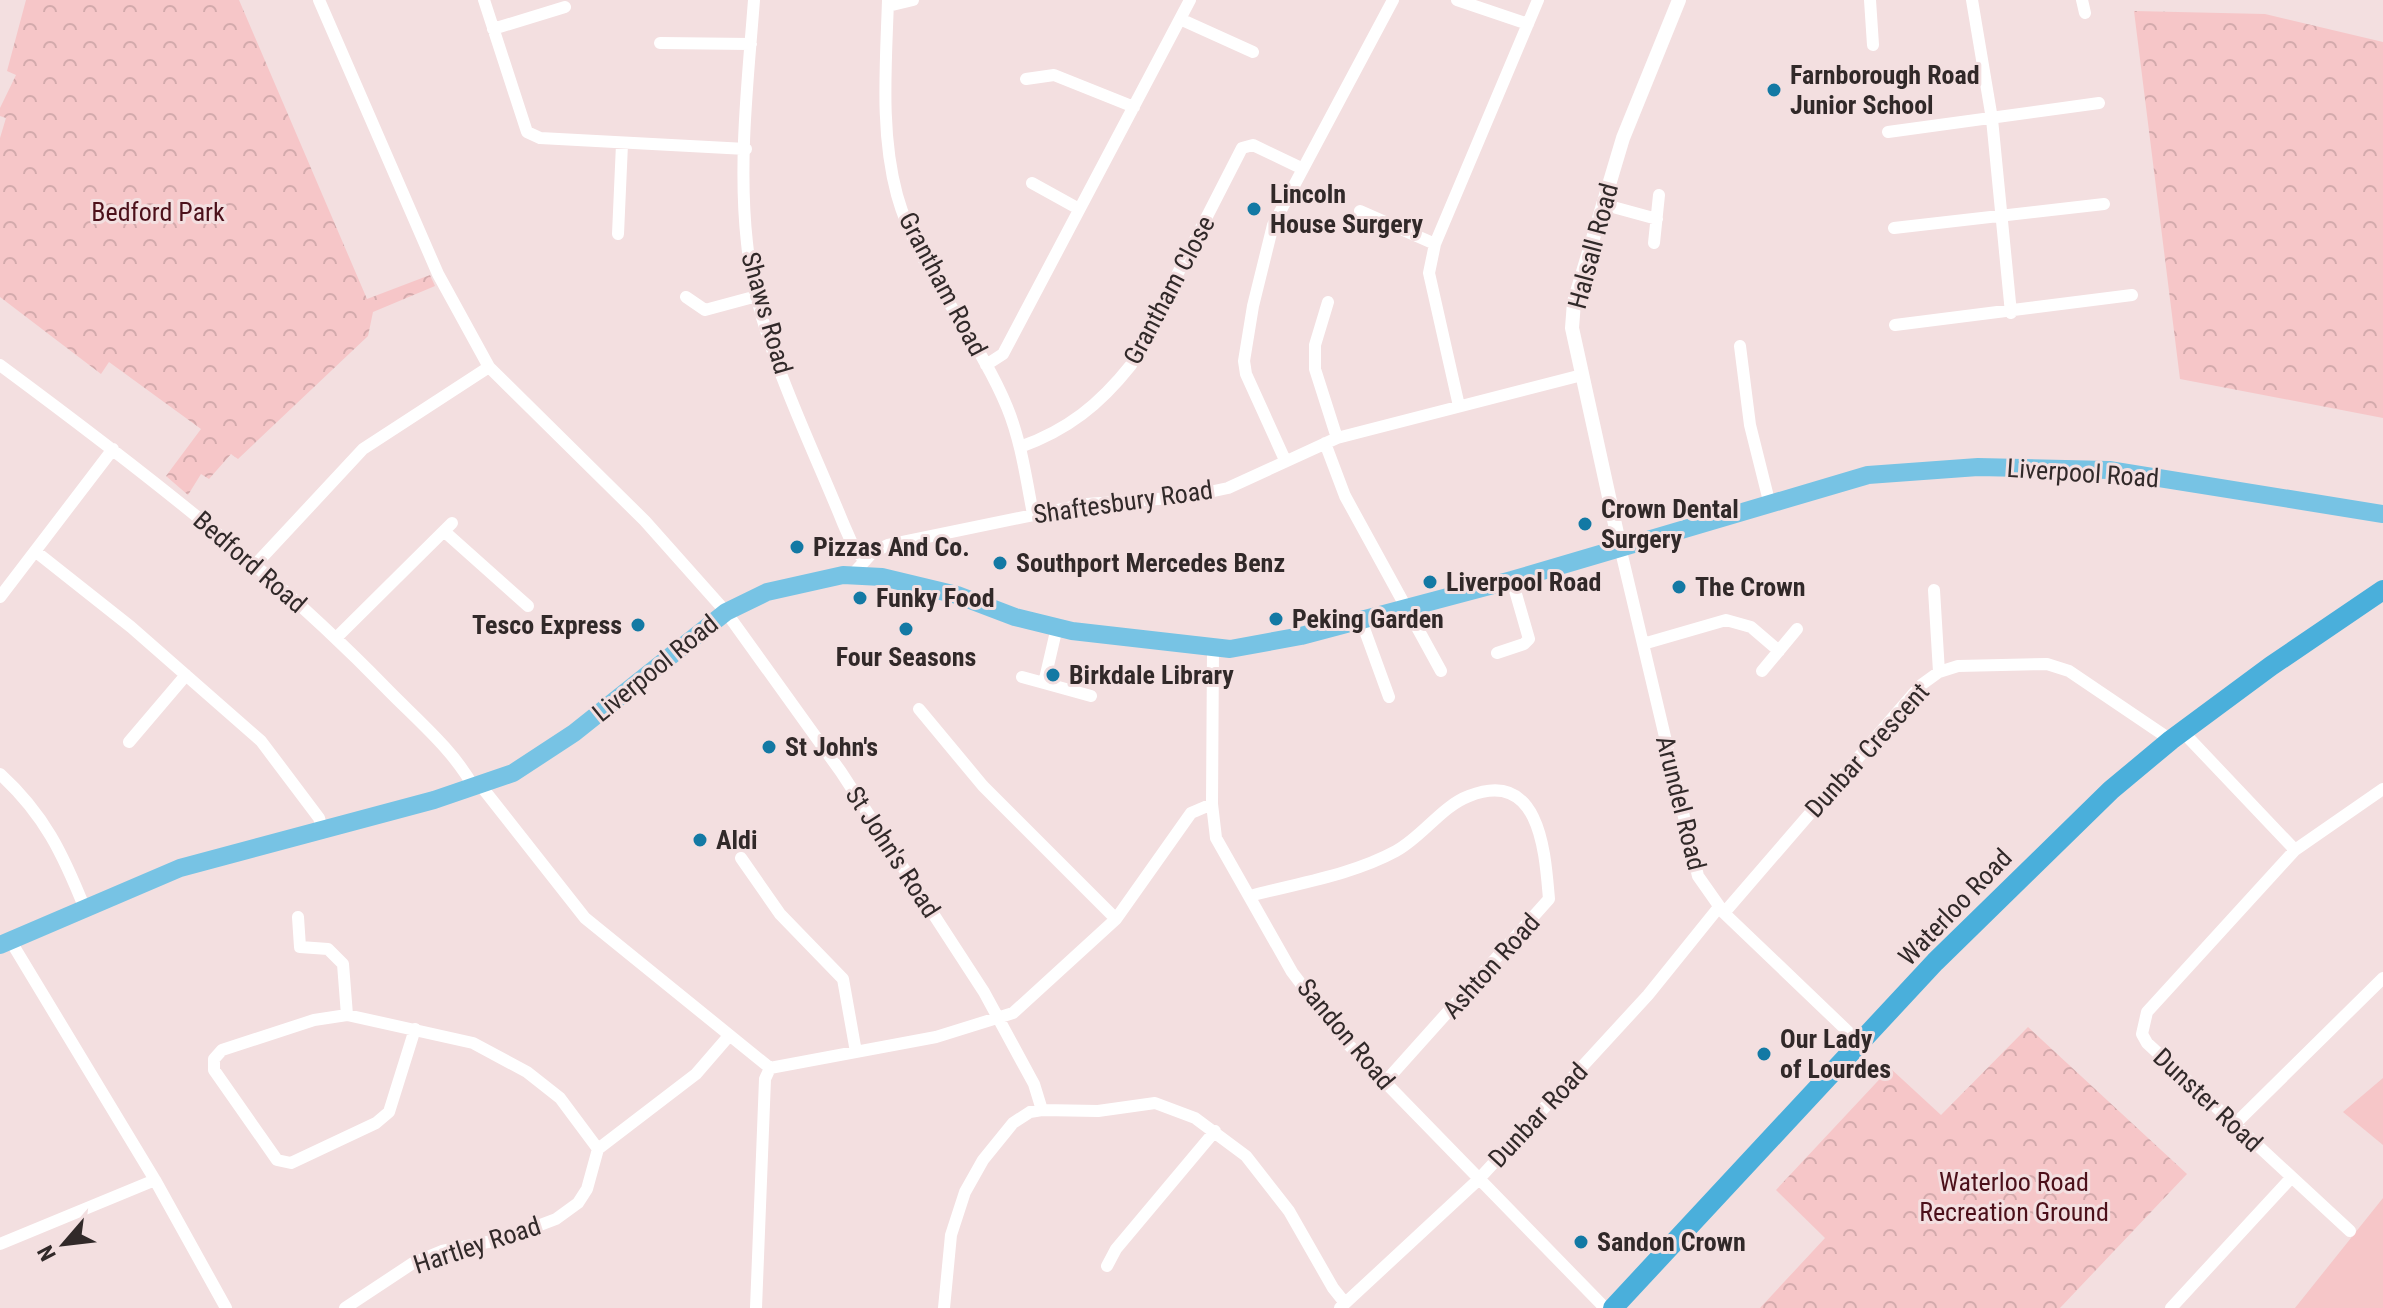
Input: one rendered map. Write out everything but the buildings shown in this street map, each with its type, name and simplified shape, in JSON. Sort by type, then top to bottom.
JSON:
[{"type":"highway","name":"Waterloo Road","points":[[1600,1306],[1862,1045],[2014,882],[2111,790],[2177,736],[2381,589]]},
{"type":"main road","name":"Liverpool Road","points":[[5,942],[180,868],[477,787],[513,773],[574,733],[726,612],[767,592],[852,575],[882,577],[962,596],[1015,617],[1057,627],[1213,649],[1258,646],[1512,580],[1769,501],[1868,475],[1993,467],[2109,470],[2375,513],[2383,523]]},
{"type":"street","name":"St John's Road","points":[[319,0],[438,274],[489,367],[645,521],[726,612],[841,772],[984,992],[1034,1084],[1042,1110]]},
{"type":"street","points":[[484,0],[527,132],[540,138],[746,149]]},
{"type":"street","name":"Shaws Road","points":[[754,0],[744,204],[757,296],[768,333],[843,523],[854,548],[865,561]]},
{"type":"street","points":[[888,3],[913,0]]},
{"type":"street","points":[[986,365],[1003,354],[1190,0]]},
{"type":"street","points":[[1285,460],[1246,374],[1244,361],[1265,249],[1301,168],[1393,0]]},
{"type":"street","points":[[1457,0],[1528,24]]},
{"type":"street","points":[[1459,406],[1429,273],[1435,244],[1538,0]]},
{"type":"street","name":"Halsall Road","points":[[1620,547],[1572,328],[1574,302],[1623,138],[1679,0]]},
{"type":"street","points":[[1870,0],[1873,45]]},
{"type":"street","points":[[1972,0],[1992,119],[2011,313]]},
{"type":"street","name":"Grantham Road","points":[[888,3],[886,143],[898,197],[918,246],[1006,405],[1020,447],[1033,514]]},
{"type":"street","points":[[493,29],[565,7]]},
{"type":"street","points":[[1180,19],[1253,52]]},
{"type":"street","points":[[660,43],[751,44]]},
{"type":"street","points":[[1026,79],[1054,75],[1134,107]]},
{"type":"street","points":[[1888,132],[2099,103]]},
{"type":"street","points":[[618,234],[622,144]]},
{"type":"street","name":"Grantham Close","points":[[1020,447],[1080,419],[1109,393],[1131,365],[1242,148],[1253,145],[1301,168]]},
{"type":"street","points":[[1032,183],[1079,209]]},
{"type":"street","points":[[1654,243],[1659,195]]},
{"type":"street","points":[[1602,204],[1657,219]]},
{"type":"street","points":[[1894,228],[2104,204]]},
{"type":"street","points":[[1360,211],[1435,244]]},
{"type":"street","points":[[1895,325],[2011,313],[2132,295]]},
{"type":"street","points":[[686,297],[705,310],[757,296]]},
{"type":"street","points":[[1328,302],[1315,345],[1315,369],[1345,496],[1409,607],[1441,671]]},
{"type":"street","points":[[1740,346],[1750,425],[1769,501]]},
{"type":"street","name":"Bedford Road","points":[[0,365],[113,449],[256,564],[336,638],[466,773],[585,918],[770,1068]]},
{"type":"street","points":[[256,564],[363,449],[489,367]]},
{"type":"street","name":"Shaftesbury Road","points":[[852,575],[865,561],[888,545],[1087,504],[1186,497],[1228,488],[1331,440],[1582,375]]},
{"type":"street","points":[[0,597],[113,449]]},
{"type":"street","points":[[336,638],[366,604],[449,528],[528,598]]},
{"type":"street","name":"Arundel Road","points":[[1620,547],[1698,876],[1722,910],[1862,1045]]},
{"type":"street","points":[[35,551],[261,741],[319,818],[322,829]]},
{"type":"street","points":[[1497,653],[1529,639],[1512,580]]},
{"type":"street","points":[[1934,590],[1939,672]]},
{"type":"street","points":[[1361,620],[1389,697]]},
{"type":"street","points":[[1643,644],[1726,620],[1751,627],[1779,651]]},
{"type":"street","points":[[1044,683],[1057,627]]},
{"type":"street","points":[[1762,671],[1797,629]]},
{"type":"street","name":"Sandon Road","points":[[1213,649],[1212,804],[1216,838],[1292,972],[1342,1038],[1600,1306]]},
{"type":"street","name":"Dunbar Crescent","points":[[1722,910],[1921,685],[1939,672],[1971,666],[2057,666],[2177,736],[2295,850]]},
{"type":"street","points":[[129,742],[186,675]]},
{"type":"street","points":[[1022,677],[1091,696]]},
{"type":"street","points":[[919,709],[983,786],[1116,919]]},
{"type":"street","points":[[0,774],[51,831],[85,909]]},
{"type":"street","points":[[2295,850],[2383,789]]},
{"type":"street","name":"Ashton Road","points":[[1250,896],[1372,863],[1400,849],[1468,796],[1497,791],[1515,797],[1529,809],[1540,827],[1549,899],[1385,1082]]},
{"type":"street","points":[[756,1308],[765,1079],[770,1068],[936,1037],[998,1018],[1023,1006],[1116,919],[1191,813],[1212,804]]},
{"type":"street","name":"Dunster Road","points":[[2295,850],[2147,1012],[2142,1034],[2147,1043],[2350,1231]]},
{"type":"street","points":[[741,858],[780,914],[843,979],[856,1052]]},
{"type":"street","name":"Dunbar Road","points":[[1343,1306],[1478,1180],[1722,910]]},
{"type":"street","points":[[298,917],[300,947],[328,949],[343,964],[347,1015]]},
{"type":"street","points":[[5,942],[155,1180],[226,1308]]},
{"type":"street","points":[[2235,1124],[2383,978]]},
{"type":"street","points":[[415,1029],[389,1112],[376,1123],[291,1163],[277,1160],[214,1070],[214,1059],[222,1050],[314,1020],[347,1015],[415,1029],[473,1043],[527,1072],[560,1098],[598,1149],[696,1074],[728,1037]]},
{"type":"street","points":[[944,1308],[951,1235],[965,1192],[983,1160],[1013,1123],[1030,1112],[1042,1110],[1098,1111],[1155,1103],[1182,1112],[1215,1131],[1246,1156],[1270,1185],[1343,1306]]},
{"type":"street","points":[[1107,1266],[1116,1249],[1215,1131]]},
{"type":"street","name":"Hartley Road","points":[[345,1308],[413,1263],[442,1251],[503,1239],[556,1219],[578,1203],[587,1189],[598,1149]]},
{"type":"street","points":[[2171,1308],[2291,1178]]},
{"type":"street","points":[[0,1244],[155,1180]]},
{"type":"green space","name":"Bedford Park","points":[[26,0],[239,0],[367,299],[430,275],[435,286],[373,312],[368,336],[238,459],[231,454],[209,479],[201,474],[188,495],[166,476],[201,429],[109,362],[101,374],[0,297],[0,138],[6,118],[0,116],[0,108],[16,75],[7,71]]},
{"type":"green space","points":[[2134,11],[2265,14],[2383,42],[2383,418],[2180,379]]},
{"type":"green space","name":"Waterloo Road Recreation Ground","points":[[2028,1027],[2187,1174],[2060,1308],[1760,1308],[1825,1238],[1776,1190],[1890,1068],[1941,1115]]},
{"type":"green space","points":[[2383,1078],[2383,1145],[2343,1112]]},
{"type":"green space","points":[[2383,1198],[2383,1308],[2295,1308]]},
{"type":"place","name":"Farnborough Road Junior School","points":[[1774,90]]},
{"type":"place","name":"Lincoln House Surgery","points":[[1254,209]]},
{"type":"place","name":"Crown Dental Surgery","points":[[1585,524]]},
{"type":"place","name":"Pizzas And Co.","points":[[797,547]]},
{"type":"place","name":"Southport Mercedes Benz","points":[[1000,563]]},
{"type":"place","name":"Liverpool Road","points":[[1430,582]]},
{"type":"place","name":"The Crown","points":[[1679,587]]},
{"type":"place","name":"Funky Food","points":[[860,598]]},
{"type":"place","name":"Peking Garden","points":[[1276,619]]},
{"type":"place","name":"Tesco Express","points":[[638,625]]},
{"type":"place","name":"Four Seasons","points":[[906,629]]},
{"type":"place","name":"Birkdale Library","points":[[1053,675]]},
{"type":"place","name":"St John's","points":[[769,747]]},
{"type":"place","name":"Aldi","points":[[700,840]]},
{"type":"place","name":"Our Lady of Lourdes","points":[[1764,1054]]},
{"type":"place","name":"Sandon Crown","points":[[1581,1242]]}]
